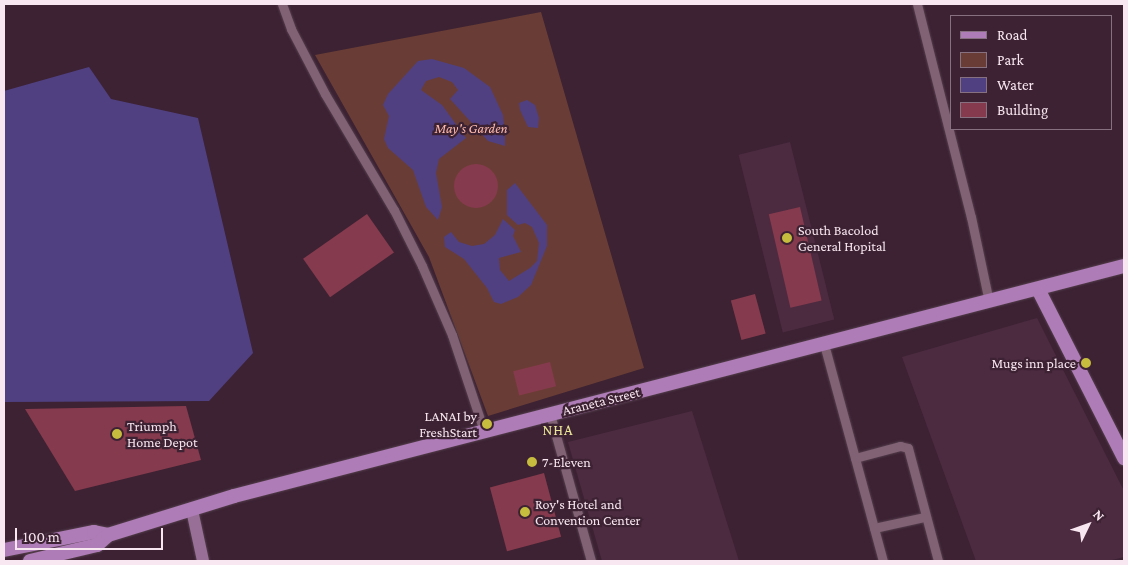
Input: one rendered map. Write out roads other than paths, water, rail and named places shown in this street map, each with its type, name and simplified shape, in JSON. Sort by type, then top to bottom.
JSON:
[{"type":"main road","name":"Araneta Street","points":[[30,561],[98,545],[108,535],[243,493],[1124,266]]},
{"type":"main road","points":[[1038,289],[1124,458]]},
{"type":"main road","name":"Araneta Street","points":[[4,550],[94,532],[108,535]]},
{"type":"street","points":[[282,4],[323,89],[394,210],[422,266],[452,335],[484,431]]},
{"type":"street","points":[[917,4],[971,217],[989,302]]},
{"type":"street","points":[[824,344],[883,561]]},
{"type":"street","points":[[550,414],[591,561]]},
{"type":"street","points":[[855,458],[906,446],[924,517],[938,561]]},
{"type":"street","points":[[192,510],[203,561]]},
{"type":"street","points":[[874,528],[924,517]]},
{"type":"water","points":[[432,59],[464,68],[490,87],[503,115],[505,134],[505,146],[488,141],[450,99],[458,90],[452,82],[439,77],[426,81],[421,90],[442,105],[466,138],[439,159],[436,173],[442,207],[438,220],[426,207],[413,170],[388,148],[384,139],[389,116],[383,105],[388,94],[418,61]]},
{"type":"water","points":[[89,67],[111,99],[198,118],[253,353],[209,401],[4,402],[4,91]]},
{"type":"water","points":[[527,100],[535,105],[539,118],[538,128],[528,127],[520,110],[519,103]]},
{"type":"water","points":[[515,183],[547,225],[547,246],[531,285],[518,297],[501,304],[494,302],[487,288],[464,259],[445,247],[444,237],[451,232],[459,242],[472,246],[484,244],[495,235],[503,219],[515,230],[513,236],[521,252],[499,258],[500,270],[509,281],[530,268],[537,261],[539,243],[532,227],[525,223],[518,225],[507,215],[507,190]]},
{"type":"place","name":"South Bacolod General Hopital","points":[[787,238]]},
{"type":"place","name":"Mugs inn place","points":[[1086,363]]},
{"type":"place","name":"LANAI by FreshStart","points":[[487,424]]},
{"type":"place","name":"Triumph Home Depot","points":[[117,434]]},
{"type":"place","name":"7-Eleven","points":[[532,462]]},
{"type":"place","name":"Roy's Hotel and Convention Center","points":[[525,512]]},
{"type":"district","name":"NHA","points":[[558,431]]},
{"type":"park label","name":"May's Garden","points":[[471,128]]}]
